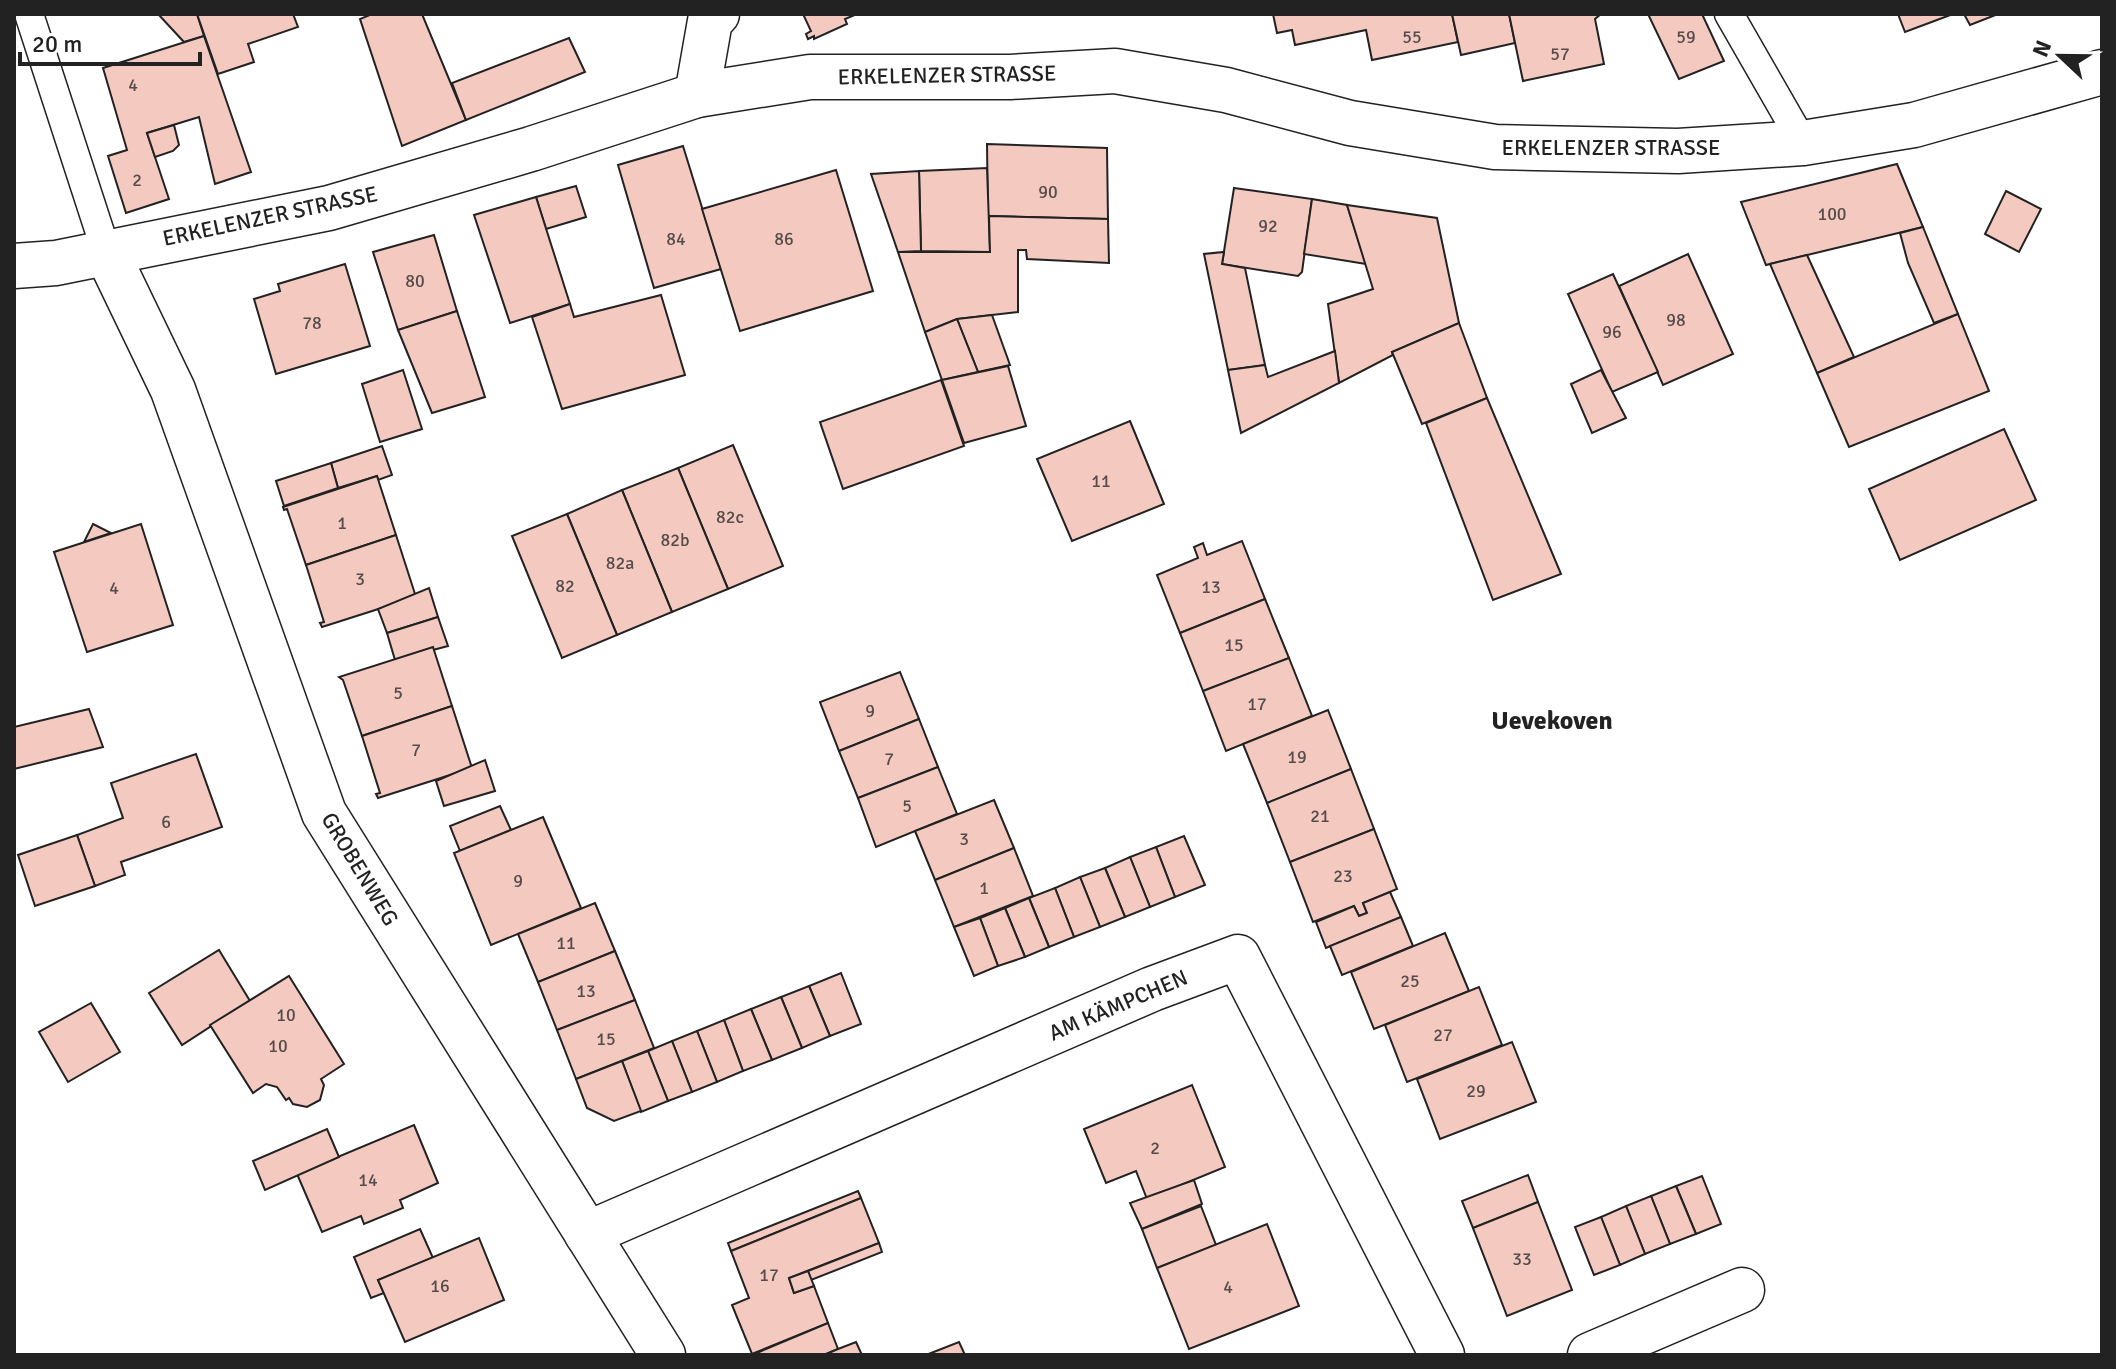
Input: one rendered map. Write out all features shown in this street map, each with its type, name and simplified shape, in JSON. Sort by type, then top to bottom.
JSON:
[{"type":"street","points":[[697,95],[710,21],[717,14]]},
{"type":"street","name":"ERKELENZER STRASSE","points":[[14,266],[56,263],[329,208],[531,149],[697,95],[810,77],[1010,77],[1115,71],[1226,90],[1350,123],[1495,147],[1678,151],[1803,143],[1914,125],[2102,72]]},
{"type":"street","name":"GROBENWEG","points":[[106,251],[173,390],[324,813],[663,1355]]},
{"type":"street","name":"AM KÄMPCHEN","points":[[587,1234],[1152,989],[1238,957],[1442,1355]]},
{"type":"street","points":[[1590,1355],[1742,1290]]},
{"type":"lane","points":[[29,14],[106,251]]},
{"type":"lane","points":[[1729,14],[1803,143]]},
{"type":"building","points":[[158,14],[197,14],[204,36],[184,42]]},
{"type":"building","points":[[197,14],[293,14],[298,27],[248,44],[254,62],[218,74]]},
{"type":"building","points":[[372,14],[422,14],[466,120],[402,146],[360,19]]},
{"type":"building","points":[[803,14],[857,14],[845,19],[847,24],[808,39],[806,34],[811,31]]},
{"type":"building","points":[[1273,14],[1452,14],[1458,42],[1372,60],[1366,30],[1295,45],[1292,30],[1277,33]]},
{"type":"building","points":[[1452,14],[1509,14],[1515,43],[1461,55]]},
{"type":"building","points":[[1509,14],[1601,14],[1595,19],[1604,64],[1523,81]]},
{"type":"building","points":[[1648,14],[1702,14],[1724,61],[1679,79]]},
{"type":"building","points":[[1898,14],[1953,14],[1905,32]]},
{"type":"building","points":[[1964,14],[1998,14],[1970,25]]},
{"type":"building","points":[[204,36],[251,172],[215,184],[199,117],[147,133],[169,199],[126,213],[108,156],[127,150],[103,68]]},
{"type":"building","points":[[569,38],[585,72],[466,120],[452,83]]},
{"type":"building","points":[[174,125],[179,145],[173,151],[155,157],[147,133]]},
{"type":"building","points":[[987,144],[1107,148],[1108,219],[988,216]]},
{"type":"building","points":[[683,146],[721,269],[654,288],[618,165]]},
{"type":"building","points":[[1897,164],[1923,227],[1766,265],[1741,202]]},
{"type":"building","points":[[987,168],[990,252],[921,251],[919,171]]},
{"type":"building","points":[[836,170],[873,291],[740,331],[702,209]]},
{"type":"building","points":[[919,171],[921,251],[898,252],[871,174]]},
{"type":"building","points":[[576,186],[586,217],[546,229],[536,197]]},
{"type":"building","points":[[1234,188],[1312,199],[1302,272],[1298,276],[1222,264]]},
{"type":"building","points":[[2006,191],[2041,209],[2019,252],[1985,234]]},
{"type":"building","points":[[536,197],[570,304],[510,323],[474,215]]},
{"type":"building","points":[[1312,199],[1347,205],[1366,264],[1304,254]]},
{"type":"building","points":[[1347,205],[1437,218],[1459,323],[1392,352],[1393,355],[1339,383],[1328,304],[1373,289]]},
{"type":"building","points":[[989,216],[1108,219],[1109,263],[1027,259],[1026,250],[1018,250],[1018,312],[957,319],[925,332],[898,252],[990,252]]},
{"type":"building","points":[[1923,227],[1958,314],[1934,323],[1908,263],[1900,233]]},
{"type":"building","points":[[434,235],[457,311],[398,330],[373,252]]},
{"type":"building","points":[[1224,252],[1222,264],[1245,268],[1265,365],[1228,370],[1204,254]]},
{"type":"building","points":[[1688,254],[1733,354],[1663,385],[1619,286]]},
{"type":"building","points":[[1807,255],[1854,357],[1817,373],[1770,264]]},
{"type":"building","points":[[345,264],[370,346],[276,374],[254,299],[280,291],[278,284]]},
{"type":"building","points":[[1613,274],[1658,372],[1612,392],[1568,294]]},
{"type":"building","points":[[661,295],[685,375],[562,409],[532,317],[570,304],[574,317]]},
{"type":"building","points":[[457,311],[485,397],[432,413],[398,330]]},
{"type":"building","points":[[1958,314],[1989,391],[1849,447],[1817,373]]},
{"type":"building","points":[[992,315],[1010,365],[978,372],[957,319]]},
{"type":"building","points":[[957,319],[978,372],[942,380],[925,332]]},
{"type":"building","points":[[1459,323],[1487,398],[1422,424],[1392,352]]},
{"type":"building","points":[[1335,351],[1339,383],[1241,433],[1228,370],[1265,365],[1268,377]]},
{"type":"building","points":[[1008,366],[1026,426],[964,443],[942,380]]},
{"type":"building","points":[[403,370],[422,429],[380,442],[362,384]]},
{"type":"building","points":[[1601,370],[1626,418],[1592,433],[1571,384]]},
{"type":"building","points":[[941,380],[964,446],[843,489],[820,422]]},
{"type":"building","points":[[1487,398],[1561,574],[1493,600],[1426,423]]},
{"type":"building","points":[[1130,421],[1164,504],[1072,541],[1037,459]]},
{"type":"building","points":[[2004,429],[2036,500],[1900,560],[1869,489]]},
{"type":"building","points":[[733,445],[783,566],[728,589],[678,468]]},
{"type":"building","points":[[382,446],[392,475],[378,480],[377,476],[338,488],[331,463]]},
{"type":"building","points":[[331,463],[338,488],[284,506],[276,481]]},
{"type":"building","points":[[678,468],[728,589],[672,612],[622,490]]},
{"type":"building","points":[[377,476],[396,535],[306,565],[287,509],[283,507]]},
{"type":"building","points":[[622,490],[672,612],[617,635],[567,514]]},
{"type":"building","points":[[567,514],[617,635],[562,658],[512,536]]},
{"type":"building","points":[[93,524],[111,533],[84,542]]},
{"type":"building","points":[[141,524],[173,625],[87,652],[54,552]]},
{"type":"building","points":[[396,535],[416,597],[322,627],[320,623],[324,622],[306,565]]},
{"type":"building","points":[[1242,541],[1265,599],[1180,633],[1157,575],[1198,558],[1194,547],[1203,543],[1207,555]]},
{"type":"building","points":[[429,588],[438,617],[387,633],[378,609]]},
{"type":"building","points":[[1265,599],[1289,658],[1203,691],[1180,633]]},
{"type":"building","points":[[438,617],[448,646],[395,660],[387,633]]},
{"type":"building","points":[[433,647],[452,706],[362,736],[343,680],[339,677]]},
{"type":"building","points":[[1289,658],[1312,716],[1226,751],[1203,691]]},
{"type":"building","points":[[900,672],[919,719],[839,751],[820,702]]},
{"type":"building","points":[[452,706],[472,768],[378,798],[376,794],[380,793],[362,736]]},
{"type":"building","points":[[89,709],[103,747],[14,769],[14,727]]},
{"type":"building","points":[[1328,710],[1351,769],[1267,803],[1243,744]]},
{"type":"building","points":[[919,719],[938,767],[858,798],[839,751]]},
{"type":"building","points":[[196,754],[222,827],[121,862],[125,875],[95,886],[77,835],[123,818],[111,783]]},
{"type":"building","points":[[485,760],[495,791],[444,806],[436,781]]},
{"type":"building","points":[[938,767],[957,814],[876,847],[858,798]]},
{"type":"building","points":[[1351,769],[1374,829],[1290,862],[1267,803]]},
{"type":"building","points":[[994,800],[1014,848],[935,880],[915,831]]},
{"type":"building","points":[[500,806],[511,830],[460,851],[450,826]]},
{"type":"building","points":[[543,817],[581,908],[491,945],[454,853]]},
{"type":"building","points":[[1374,829],[1397,889],[1363,903],[1367,913],[1359,916],[1354,906],[1313,922],[1290,862]]},
{"type":"building","points":[[77,835],[95,886],[35,906],[18,855]]},
{"type":"building","points":[[1184,836],[1205,885],[1175,897],[1156,847]]},
{"type":"building","points":[[1156,847],[1175,897],[1150,907],[1130,857]]},
{"type":"building","points":[[1014,848],[1033,896],[954,927],[935,880]]},
{"type":"building","points":[[1130,857],[1150,907],[1125,917],[1105,868]]},
{"type":"building","points":[[1105,868],[1125,917],[1100,927],[1080,877]]},
{"type":"building","points":[[1080,877],[1100,927],[1074,937],[1055,888]]},
{"type":"building","points":[[1055,888],[1074,937],[1049,947],[1029,898]]},
{"type":"building","points":[[1390,892],[1401,917],[1326,948],[1316,922],[1354,906],[1359,916],[1367,913],[1363,903]]},
{"type":"building","points":[[1029,898],[1049,947],[1025,957],[1005,908]]},
{"type":"building","points":[[595,903],[615,951],[538,982],[518,934]]},
{"type":"building","points":[[1005,908],[1025,957],[998,966],[980,918]]},
{"type":"building","points":[[1401,917],[1413,946],[1342,975],[1330,946]]},
{"type":"building","points":[[980,918],[998,966],[974,976],[954,927]]},
{"type":"building","points":[[1445,933],[1469,991],[1374,1029],[1351,972]]},
{"type":"building","points":[[219,950],[250,1001],[182,1045],[149,993]]},
{"type":"building","points":[[615,951],[635,1000],[557,1030],[538,982]]},
{"type":"building","points":[[841,973],[861,1024],[830,1036],[809,986]]},
{"type":"building","points":[[289,976],[344,1064],[321,1079],[324,1085],[320,1100],[307,1107],[293,1104],[277,1087],[266,1084],[253,1093],[210,1025]]},
{"type":"building","points":[[809,986],[830,1036],[802,1048],[781,997]]},
{"type":"building","points":[[1479,987],[1502,1045],[1407,1082],[1385,1025]]},
{"type":"building","points":[[781,997],[802,1048],[772,1060],[751,1009]]},
{"type":"building","points":[[635,1000],[654,1048],[576,1079],[557,1030]]},
{"type":"building","points":[[91,1003],[120,1052],[68,1082],[39,1032]]},
{"type":"building","points":[[751,1009],[772,1060],[743,1071],[724,1020]]},
{"type":"building","points":[[724,1020],[743,1071],[717,1082],[697,1031]]},
{"type":"building","points":[[697,1031],[717,1082],[692,1092],[672,1041]]},
{"type":"building","points":[[672,1041],[692,1092],[668,1101],[648,1051]]},
{"type":"building","points":[[1512,1042],[1536,1102],[1440,1139],[1417,1079]]},
{"type":"building","points":[[648,1051],[668,1101],[641,1112],[622,1061]]},
{"type":"building","points":[[622,1061],[641,1111],[614,1121],[587,1108],[576,1079]]},
{"type":"building","points":[[1192,1085],[1225,1167],[1147,1199],[1136,1171],[1106,1183],[1084,1129]]},
{"type":"building","points":[[414,1125],[438,1183],[400,1200],[403,1208],[364,1224],[361,1216],[322,1232],[297,1174]]},
{"type":"building","points":[[327,1129],[339,1157],[265,1190],[253,1161]]},
{"type":"building","points":[[1528,1175],[1538,1202],[1473,1228],[1462,1201]]},
{"type":"building","points":[[1702,1176],[1721,1224],[1696,1234],[1676,1186]]},
{"type":"building","points":[[1194,1180],[1202,1204],[1142,1229],[1130,1203]]},
{"type":"building","points":[[1676,1186],[1696,1234],[1670,1244],[1651,1196]]},
{"type":"building","points":[[858,1191],[861,1198],[731,1251],[728,1243]]},
{"type":"building","points":[[1651,1196],[1670,1244],[1645,1254],[1626,1206]]},
{"type":"building","points":[[861,1198],[879,1243],[789,1278],[794,1293],[814,1286],[828,1323],[752,1354],[732,1305],[749,1298],[731,1251]]},
{"type":"building","points":[[1538,1202],[1572,1290],[1507,1316],[1473,1228]]},
{"type":"building","points":[[1201,1206],[1216,1245],[1157,1268],[1142,1229]]},
{"type":"building","points":[[1626,1206],[1645,1254],[1620,1265],[1601,1217]]},
{"type":"building","points":[[1601,1217],[1620,1265],[1594,1275],[1575,1227]]},
{"type":"building","points":[[1267,1224],[1299,1306],[1189,1349],[1157,1268]]},
{"type":"building","points":[[420,1229],[433,1258],[378,1280],[384,1293],[371,1298],[354,1257]]},
{"type":"building","points":[[479,1238],[504,1300],[405,1342],[378,1280]]},
{"type":"building","points":[[879,1243],[882,1252],[811,1280],[808,1271]]},
{"type":"building","points":[[808,1271],[814,1286],[794,1293],[789,1278]]},
{"type":"building","points":[[828,1323],[838,1349],[824,1355],[752,1355]]},
{"type":"building","points":[[856,1342],[862,1355],[824,1355],[838,1349]]},
{"type":"building","points":[[959,1342],[965,1355],[926,1355]]},
{"type":"district","name":"Uevekoven","points":[[1552,721]]}]
